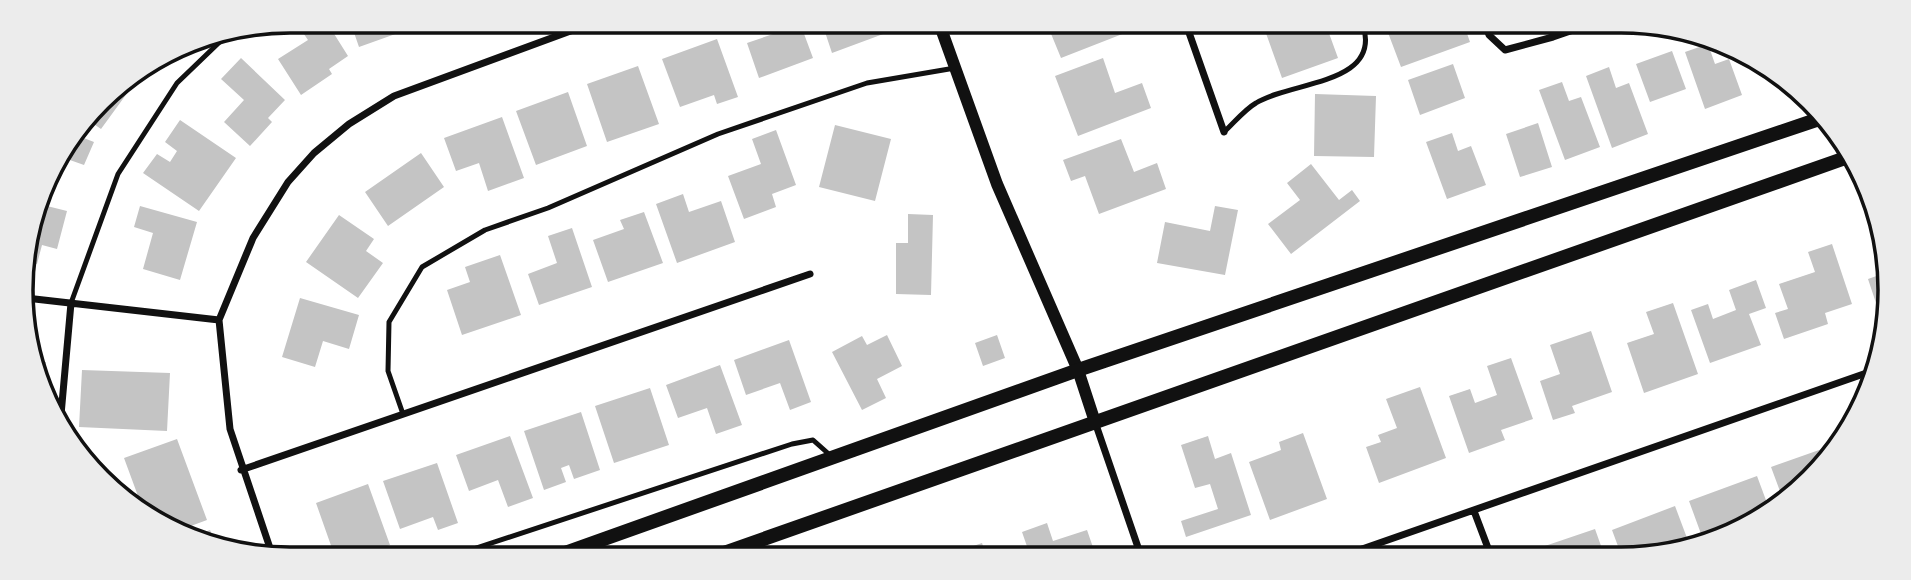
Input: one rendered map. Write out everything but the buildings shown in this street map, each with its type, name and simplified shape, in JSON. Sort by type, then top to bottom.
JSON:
[{"type":"main road","points":[[582,547],[1078,370],[1814,121]]},
{"type":"main road","points":[[741,547],[1841,159]]},
{"type":"street","points":[[269,546],[241,470],[230,429],[219,320],[253,238],[273,203],[314,153],[349,124],[394,96],[565,33]]},
{"type":"street","points":[[943,33],[998,184],[1078,370],[1138,547]]},
{"type":"street","points":[[1189,33],[1224,132]]},
{"type":"street","points":[[1488,33],[1505,50],[1565,33]]},
{"type":"street","points":[[1552,33],[1553,37]]},
{"type":"street","points":[[241,470],[810,274]]},
{"type":"street","points":[[34,299],[219,320]]},
{"type":"street","points":[[62,407],[71,303]]},
{"type":"street","points":[[1368,547],[1864,374]]},
{"type":"street","points":[[1474,511],[1488,547]]},
{"type":"lane","points":[[1224,132],[1256,103],[1351,69],[1364,55],[1368,40],[1366,33]]},
{"type":"lane","points":[[71,303],[95,231],[125,163],[177,83],[218,44]]},
{"type":"lane","points":[[403,414],[388,371],[389,323],[422,267],[485,230],[548,208],[719,134],[867,83],[955,68]]},
{"type":"lane","points":[[479,547],[792,444],[813,440],[833,458]]}]
